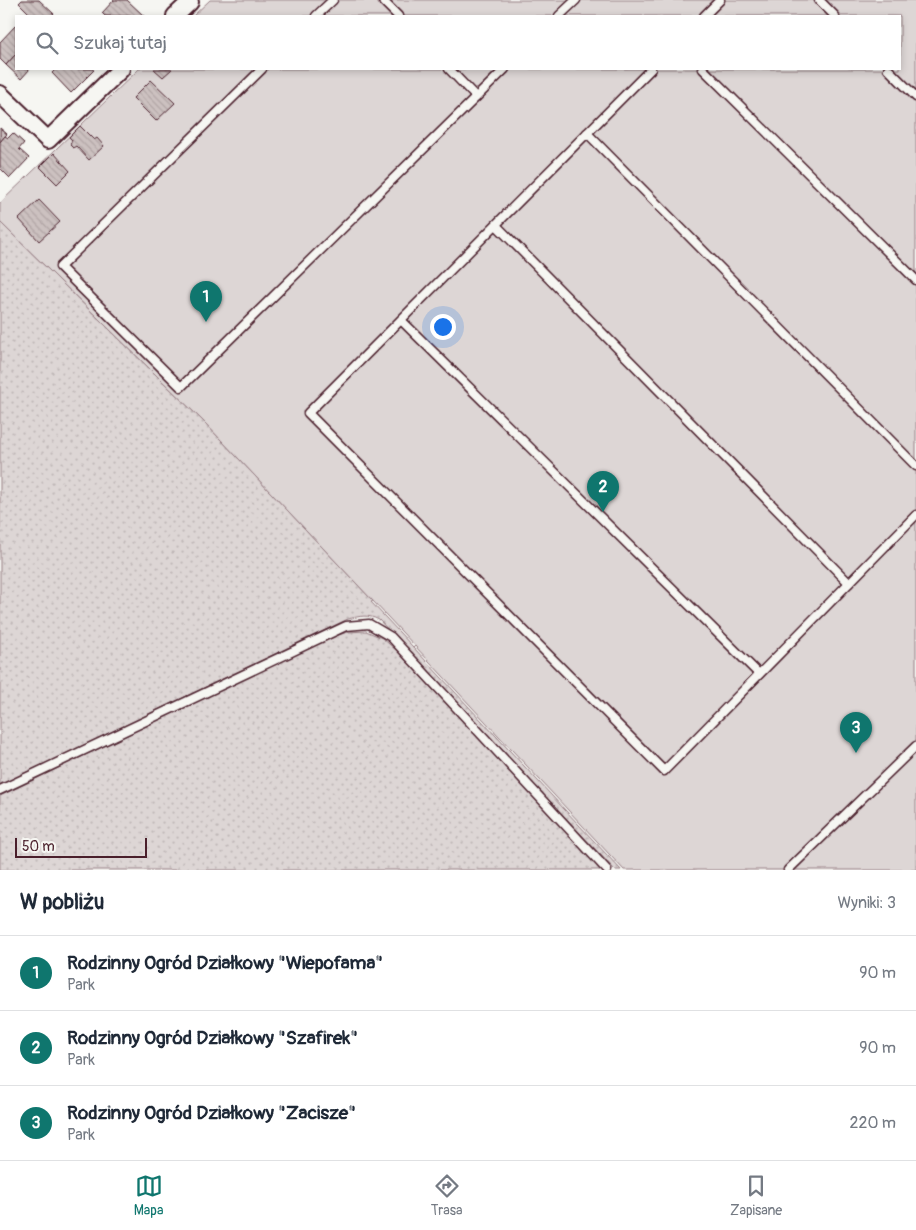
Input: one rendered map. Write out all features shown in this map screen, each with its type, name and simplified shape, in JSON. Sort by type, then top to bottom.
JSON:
[{"type":"street","points":[[176,15],[190,2],[188,0]]},
{"type":"street","points":[[0,94],[48,140],[120,70]]},
{"type":"lane","points":[[317,15],[333,0]]},
{"type":"lane","points":[[382,0],[397,15]]},
{"type":"lane","points":[[560,15],[576,0]]},
{"type":"lane","points":[[705,15],[720,0]]},
{"type":"lane","points":[[819,0],[834,15]]},
{"type":"lane","points":[[261,70],[60,267],[181,387],[504,70]]},
{"type":"lane","points":[[450,70],[476,97]]},
{"type":"lane","points":[[650,70],[308,413],[664,771],[916,515]]},
{"type":"lane","points":[[704,70],[916,280]]},
{"type":"lane","points":[[889,70],[916,97]]},
{"type":"lane","points":[[587,133],[916,466]]},
{"type":"lane","points":[[496,225],[849,582]]},
{"type":"lane","points":[[401,320],[759,674]]},
{"type":"lane","points":[[0,790],[346,626],[369,624],[391,637],[607,870]]},
{"type":"lane","points":[[788,870],[916,746]]},
{"type":"shaded area","points":[[210,0],[916,0],[916,870],[624,870],[205,423],[0,222],[0,203],[138,70],[901,70],[901,15],[194,15]]},
{"type":"shaded area","points":[[0,222],[205,423],[373,601],[371,602],[621,870],[615,870],[379,620],[368,616],[348,619],[0,785]]},
{"type":"shaded area","points":[[366,631],[382,638],[396,650],[602,870],[0,870],[0,796],[332,637],[348,632]]},
{"type":"building","points":[[22,0],[39,0],[54,14],[31,15],[19,3]]},
{"type":"building","points":[[114,0],[127,0],[143,15],[104,15],[102,13]]},
{"type":"building","points":[[15,26],[15,55],[6,65],[0,59],[0,42]]},
{"type":"building","points":[[15,55],[15,70],[29,70],[21,79],[6,65]]},
{"type":"building","points":[[55,70],[94,70],[71,93],[52,73]]},
{"type":"building","points":[[155,70],[171,70],[163,77]]},
{"type":"building","points":[[151,80],[175,103],[156,121],[133,98]]},
{"type":"building","points":[[80,126],[94,140],[97,138],[104,146],[89,160],[76,146],[73,148],[70,145],[72,140],[69,137]]},
{"type":"building","points":[[0,128],[7,134],[0,142]]},
{"type":"building","points":[[13,133],[24,143],[19,149],[29,158],[10,178],[0,168],[0,142],[5,136],[8,138]]},
{"type":"building","points":[[54,153],[70,171],[57,184],[40,167]]},
{"type":"building","points":[[39,200],[60,222],[39,241],[19,219]]},
{"type":"place","name":"Rodzinny Ogród Działkowy \"Wiepofama\"","points":[[206,322]]},
{"type":"place","name":"Rodzinny Ogród Działkowy \"Szafirek\"","points":[[603,512]]},
{"type":"place","name":"Rodzinny Ogród Działkowy \"Zacisze\"","points":[[856,753]]}]
